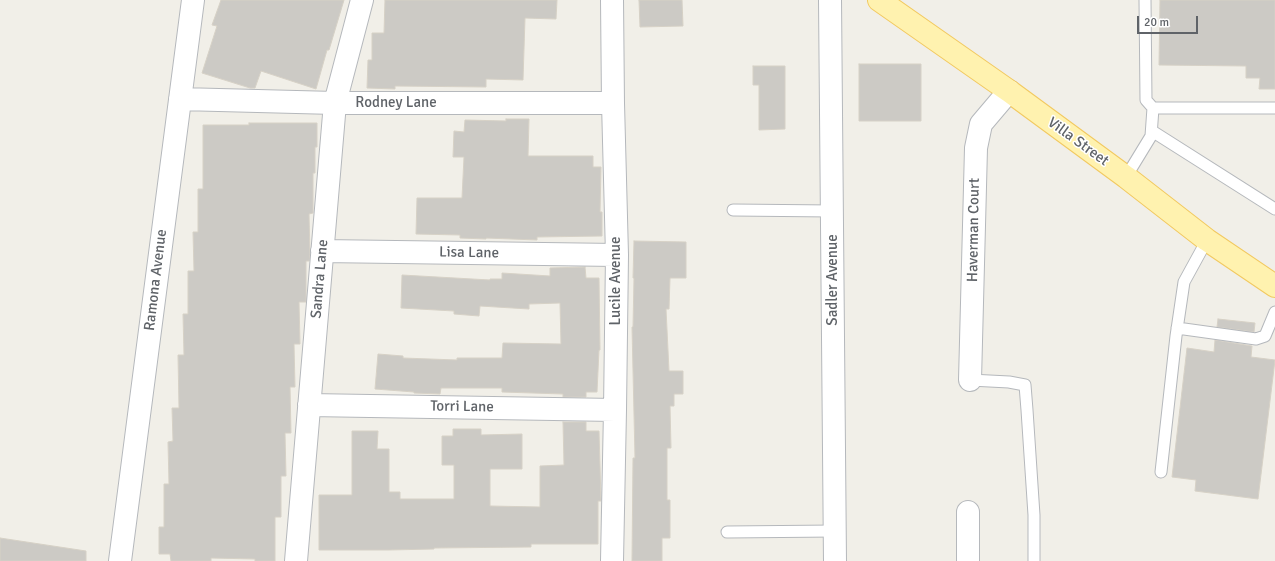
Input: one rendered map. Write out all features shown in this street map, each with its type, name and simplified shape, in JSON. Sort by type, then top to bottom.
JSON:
[{"type":"main road","name":"Villa Street","points":[[879,0],[1009,91],[1126,177],[1207,240],[1275,286]]},
{"type":"street","name":"Ramona Avenue","points":[[120,561],[193,0]]},
{"type":"street","name":"Sandra Lane","points":[[296,561],[335,103],[362,0]]},
{"type":"street","name":"Lucile Avenue","points":[[612,0],[617,255],[612,561]]},
{"type":"street","name":"Sadler Avenue","points":[[830,0],[835,561]]},
{"type":"street","name":"Haverman Court","points":[[970,380],[976,148],[981,124],[1009,91]]},
{"type":"street","name":"Rodney Lane","points":[[180,99],[335,103],[613,103]]},
{"type":"street","name":"Lisa Lane","points":[[322,251],[617,255]]},
{"type":"street","name":"Torri Lane","points":[[309,405],[615,410]]},
{"type":"street","points":[[968,512],[968,561]]},
{"type":"lane","points":[[1126,177],[1151,136],[1152,131],[1145,0]]},
{"type":"lane","points":[[1150,104],[1275,108]]},
{"type":"lane","points":[[1152,131],[1275,209]]},
{"type":"lane","points":[[733,210],[832,211]]},
{"type":"lane","points":[[1161,472],[1184,282],[1207,240]]},
{"type":"lane","points":[[1178,328],[1256,339],[1265,336],[1275,312]]},
{"type":"lane","points":[[970,380],[1009,382],[1025,385],[1034,515],[1034,561]]},
{"type":"lane","points":[[727,532],[835,531]]},
{"type":"building","points":[[221,0],[344,0],[329,50],[327,50],[316,89],[261,71],[255,88],[250,88],[202,73],[217,26],[212,25]]},
{"type":"building","points":[[385,0],[557,0],[556,19],[525,18],[523,80],[486,79],[486,87],[395,86],[395,89],[367,88],[368,60],[372,60],[372,33],[384,33]]},
{"type":"building","points":[[639,0],[682,0],[683,26],[640,27]]},
{"type":"building","points":[[1160,0],[1275,0],[1275,89],[1259,89],[1260,78],[1246,78],[1246,66],[1159,65]]},
{"type":"building","points":[[859,64],[921,64],[921,121],[859,121]]},
{"type":"building","points":[[753,66],[785,66],[785,129],[759,130],[759,85],[753,85]]},
{"type":"building","points":[[506,119],[529,119],[528,156],[593,156],[593,167],[601,167],[600,212],[602,212],[602,236],[537,237],[537,240],[460,238],[460,235],[416,234],[417,198],[462,198],[464,157],[453,157],[454,131],[464,132],[465,120],[506,121]]},
{"type":"building","points":[[249,123],[317,123],[315,173],[313,173],[313,213],[309,214],[310,255],[309,261],[306,261],[306,302],[299,302],[300,344],[294,344],[295,387],[290,387],[291,433],[285,433],[286,476],[281,476],[281,517],[275,517],[275,561],[211,558],[211,561],[171,561],[170,554],[159,554],[159,527],[164,527],[164,484],[169,484],[168,442],[173,441],[172,408],[179,408],[178,355],[184,355],[183,314],[188,314],[188,271],[194,271],[193,232],[198,232],[198,189],[203,189],[203,125],[249,125]]},
{"type":"building","points":[[634,241],[686,242],[686,278],[670,278],[669,309],[666,309],[669,371],[683,371],[683,394],[674,394],[674,406],[670,406],[671,448],[667,448],[667,500],[670,500],[670,538],[662,538],[662,561],[632,561],[633,458],[635,458],[632,327]]},
{"type":"building","points":[[585,267],[586,278],[599,278],[600,350],[597,392],[586,392],[586,397],[563,397],[563,394],[502,392],[502,388],[441,388],[440,394],[375,389],[378,354],[403,356],[403,358],[457,360],[457,358],[502,358],[503,343],[561,344],[560,303],[529,304],[529,309],[480,306],[479,316],[454,314],[454,311],[401,308],[402,275],[490,280],[502,279],[502,273],[550,276],[550,268]]},
{"type":"building","points":[[1218,319],[1255,323],[1254,332],[1217,327]]},
{"type":"building","points":[[1215,340],[1252,346],[1251,357],[1275,360],[1258,499],[1195,491],[1196,480],[1172,477],[1187,348],[1214,352]]},
{"type":"building","points":[[563,422],[586,422],[586,431],[599,431],[601,501],[598,501],[598,544],[531,544],[531,547],[319,550],[319,495],[352,495],[352,431],[378,431],[377,449],[389,449],[389,492],[400,492],[400,499],[454,499],[454,465],[442,465],[442,436],[453,436],[453,429],[481,429],[481,435],[522,434],[522,469],[490,469],[490,506],[540,507],[540,466],[564,465]]},
{"type":"building","points":[[0,538],[86,551],[86,561],[0,561]]}]
